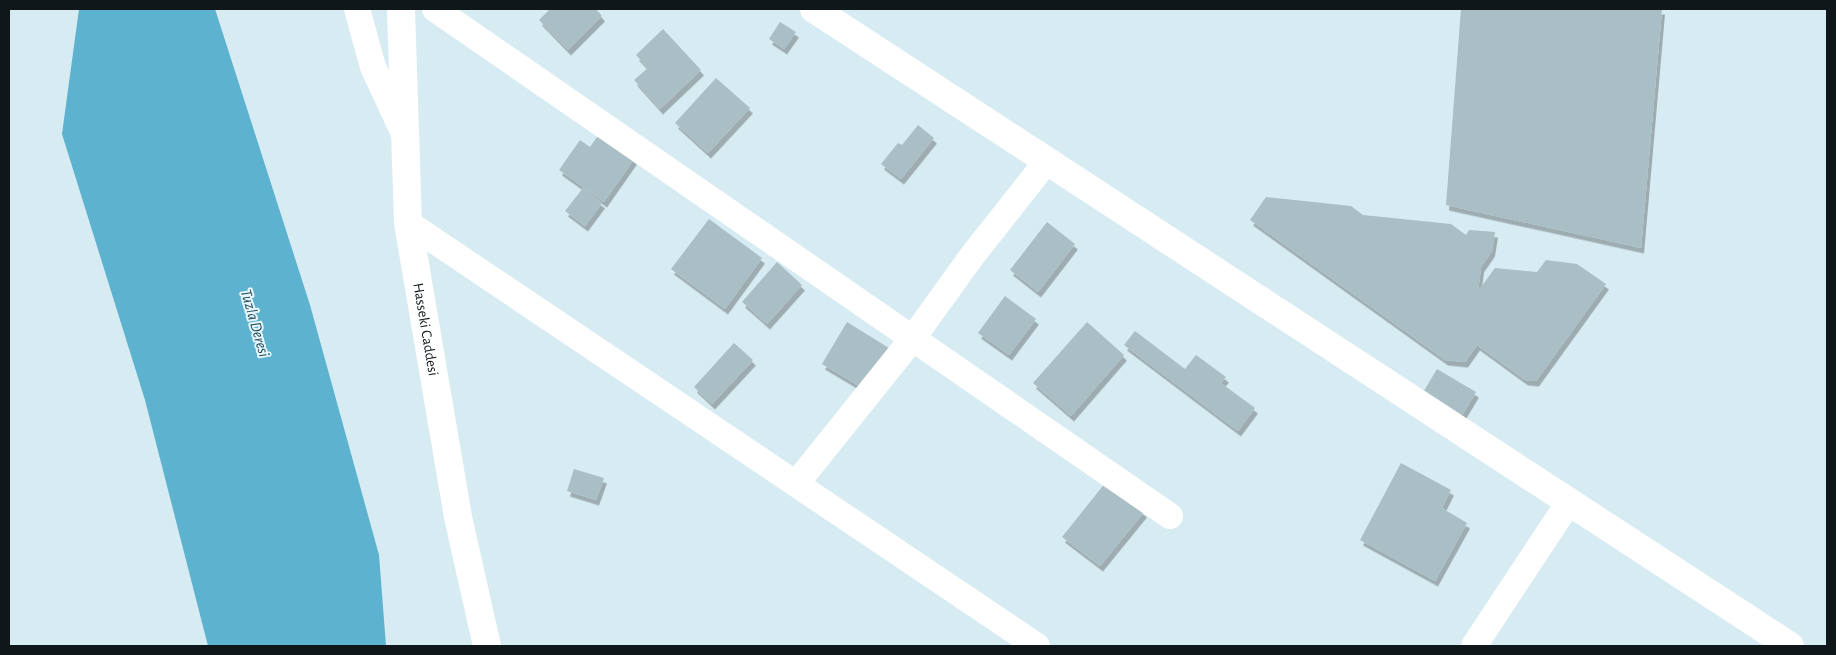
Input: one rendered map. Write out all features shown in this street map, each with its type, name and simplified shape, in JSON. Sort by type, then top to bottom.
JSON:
[{"type":"street","points":[[357,9],[373,67],[405,136]]},
{"type":"street","name":"Hasseki Caddesi","points":[[401,9],[408,223],[458,517],[487,646]]},
{"type":"street","points":[[436,9],[1170,516]]},
{"type":"street","points":[[814,9],[1790,646]]},
{"type":"street","points":[[796,484],[913,338],[972,256],[1046,161]]},
{"type":"street","points":[[408,223],[1037,646]]},
{"type":"street","points":[[1474,646],[1569,502]]},
{"type":"water","name":"Tuzla Deresi","points":[[79,9],[215,9],[310,305],[379,555],[386,646],[208,646],[145,400],[62,134]]},
{"type":"building","points":[[550,9],[596,9],[602,16],[568,50],[539,20]]},
{"type":"building","points":[[1461,9],[1662,9],[1641,248],[1446,205]]},
{"type":"building","points":[[780,22],[796,32],[784,49],[769,39]]},
{"type":"building","points":[[663,29],[701,70],[660,109],[634,80],[648,68],[636,55]]},
{"type":"building","points":[[716,78],[750,108],[708,153],[675,123]]},
{"type":"building","points":[[918,125],[934,138],[901,179],[881,164],[898,143],[902,145]]},
{"type":"building","points":[[599,134],[634,159],[604,202],[559,170],[580,140],[590,147]]},
{"type":"building","points":[[583,188],[602,203],[585,226],[565,211]]},
{"type":"building","points":[[1266,197],[1351,206],[1363,215],[1451,224],[1466,235],[1469,230],[1495,232],[1492,251],[1481,267],[1478,291],[1495,268],[1537,272],[1546,260],[1577,264],[1606,284],[1536,381],[1525,380],[1477,345],[1465,362],[1445,360],[1250,220]]},
{"type":"building","points":[[709,219],[762,258],[725,309],[671,269]]},
{"type":"building","points":[[1047,222],[1075,244],[1038,292],[1010,270]]},
{"type":"building","points":[[777,262],[802,285],[767,324],[742,302]]},
{"type":"building","points":[[1005,296],[1036,319],[1009,355],[978,333]]},
{"type":"building","points":[[847,322],[889,348],[864,389],[822,364]]},
{"type":"building","points":[[1087,322],[1124,355],[1071,416],[1033,383]]},
{"type":"building","points":[[1135,331],[1185,369],[1196,355],[1226,377],[1221,383],[1255,408],[1238,431],[1124,345]]},
{"type":"building","points":[[734,343],[753,360],[712,404],[694,387]]},
{"type":"building","points":[[1437,369],[1476,392],[1461,417],[1422,394]]},
{"type":"building","points":[[1401,463],[1451,490],[1442,508],[1467,523],[1435,581],[1360,540]]},
{"type":"building","points":[[574,469],[604,478],[596,500],[567,491]]},
{"type":"building","points":[[1106,482],[1144,512],[1100,566],[1062,537]]}]
